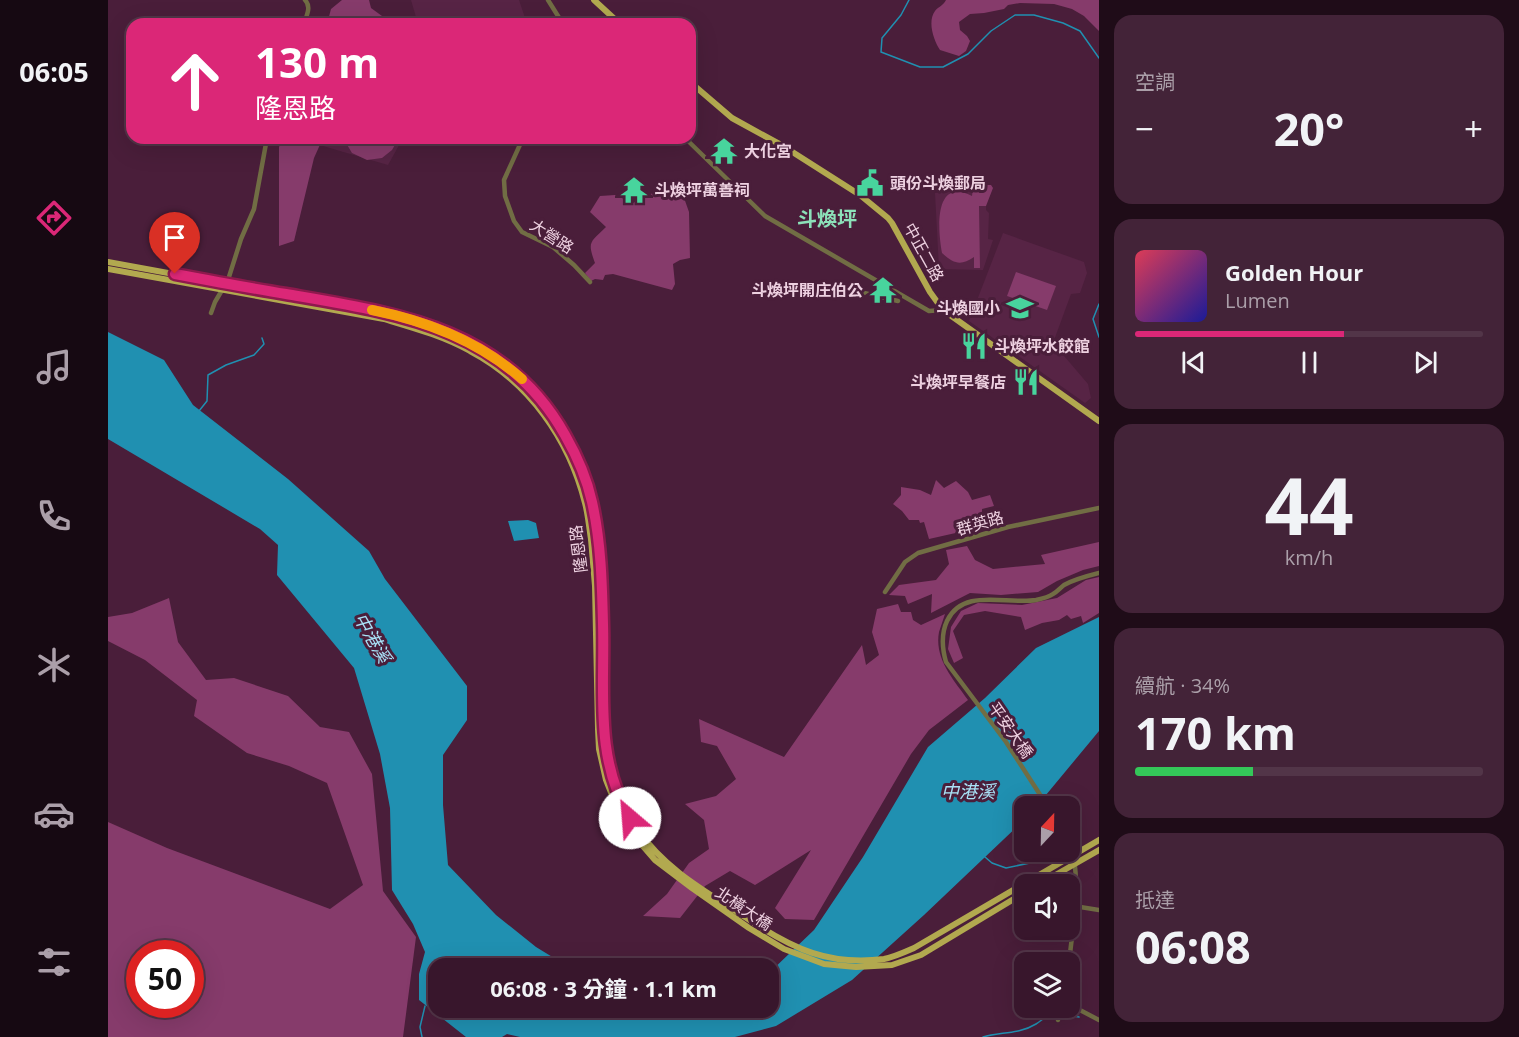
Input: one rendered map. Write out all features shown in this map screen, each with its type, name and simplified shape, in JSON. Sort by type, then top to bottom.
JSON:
[{"type":"main road","points":[[594,0],[614,18]]},
{"type":"main road","name":"中正二路","points":[[696,87],[732,118],[783,146],[860,195],[888,218],[930,292],[943,310],[1099,421]]},
{"type":"main road","name":"隆恩路","points":[[108,262],[346,304],[420,322],[475,345],[520,377],[540,397],[558,422],[580,465],[592,500],[601,729]]},
{"type":"main road","name":"隆恩路","points":[[108,269],[384,319],[446,339],[472,351],[515,383],[535,402],[552,426],[573,468],[595,539]]},
{"type":"main road","name":"北橫大橋","points":[[601,729],[599,749],[606,780],[617,808],[635,837],[656,860],[692,888],[749,928],[784,949],[824,964],[856,968],[892,965],[921,955],[961,926]]},
{"type":"main road","points":[[1080,851],[1099,840]]},
{"type":"main road","points":[[1057,874],[1099,850]]},
{"type":"main road","points":[[961,926],[1063,862]]},
{"type":"main road","points":[[961,926],[1014,898]]},
{"type":"street","points":[[305,0],[309,7],[306,18]]},
{"type":"street","points":[[548,0],[559,18]]},
{"type":"street","points":[[211,313],[228,280],[254,208],[266,144]]},
{"type":"street","name":"大營路","points":[[520,144],[504,180],[505,196],[514,221],[522,232],[553,247],[590,282]]},
{"type":"street","points":[[691,144],[765,216],[929,311],[943,310]]},
{"type":"street","points":[[843,288],[898,301]]},
{"type":"street","name":"群英路","points":[[885,592],[905,562],[918,553],[1008,527],[1099,508]]},
{"type":"street","name":"平安大橋","points":[[1041,796],[1006,742],[946,662],[942,650],[942,639],[946,623],[957,607],[976,600],[1037,600],[1085,576],[1099,573]]},
{"type":"street","points":[[1075,864],[1075,874]]},
{"type":"street","points":[[1080,907],[1099,910]]},
{"type":"street","points":[[1080,1010],[1099,1020]]},
{"type":"shaded area","points":[[342,0],[369,0],[371,8],[385,18],[329,18],[331,9]]},
{"type":"shaded area","points":[[411,0],[519,0],[525,18],[416,18]]},
{"type":"shaded area","points":[[946,0],[1099,0],[1099,31],[1084,16],[1072,9],[1054,4],[1008,5],[1004,9],[970,14],[959,22],[960,30],[970,41],[966,51],[959,56],[940,50],[932,31],[933,15]]},
{"type":"shaded area","points":[[280,144],[320,144],[314,158],[294,241],[279,246]]},
{"type":"shaded area","points":[[324,144],[400,144],[388,165],[323,146]]},
{"type":"shaded area","points":[[347,144],[396,144],[382,158],[367,160],[352,153]]},
{"type":"shaded area","name":"斗煥國小","points":[[980,185],[980,206],[986,206],[989,213],[988,239],[993,240],[983,270],[939,269],[935,193]]},
{"type":"shaded area","name":"斗煥國小","points":[[980,185],[991,185],[993,188],[986,206],[979,206],[980,268],[974,268],[974,257],[958,263],[942,253],[939,220],[944,199],[950,193],[959,192],[972,196],[973,188]]},
{"type":"shaded area","points":[[670,191],[683,195],[689,212],[690,258],[673,264],[675,284],[672,290],[613,274],[605,275],[603,280],[591,281],[585,273],[595,263],[591,246],[596,236],[606,227],[590,212],[600,196],[615,195],[633,203],[650,194]]},
{"type":"shaded area","name":"斗煥國小","points":[[1003,233],[1084,262],[1087,273],[1080,293],[1071,294],[1053,343],[1088,384],[1091,398],[1085,403],[969,321]]},
{"type":"shaded area","points":[[1016,272],[1056,286],[1047,310],[1007,296]]},
{"type":"shaded area","points":[[936,480],[944,488],[956,481],[968,492],[972,500],[990,495],[994,506],[982,509],[982,520],[999,521],[1000,523],[929,539],[924,522],[909,520],[893,504],[901,495],[901,487],[920,490],[931,495]]},
{"type":"shaded area","points":[[1099,542],[1099,566],[1057,581],[1038,592],[1001,595],[970,593],[931,613],[932,594],[908,604],[905,596],[889,595],[899,585],[936,580],[949,564],[946,550],[967,546],[975,560],[993,569],[1045,564],[1041,555]]},
{"type":"shaded area","points":[[1099,577],[1099,613],[1083,623],[1081,616],[1071,619],[1067,615],[1059,620],[1042,623],[1025,630],[1021,617],[985,611],[964,615],[953,631],[963,658],[954,663],[948,649],[951,627],[961,611],[978,603],[1022,605],[1057,598],[1086,580]]},
{"type":"shaded area","points":[[169,598],[178,642],[206,680],[234,678],[288,696],[320,727],[349,732],[372,774],[383,891],[416,937],[403,1037],[108,1037],[108,822],[167,848],[330,909],[363,885],[327,783],[289,766],[247,753],[194,716],[197,700],[145,660],[108,641],[108,617],[132,613]]},
{"type":"shaded area","points":[[898,604],[901,612],[911,612],[913,620],[921,625],[945,614],[939,632],[939,651],[946,669],[968,700],[929,730],[911,754],[814,920],[785,919],[775,908],[811,850],[755,885],[730,871],[705,886],[680,918],[643,916],[667,894],[689,863],[709,849],[704,820],[685,804],[716,796],[736,779],[717,746],[701,742],[699,719],[784,757],[862,645],[866,665],[879,655],[872,632],[877,609]]},
{"type":"water","name":"中港溪","points":[[108,332],[164,360],[193,405],[288,479],[369,551],[385,579],[467,686],[467,720],[443,755],[443,805],[448,865],[496,915],[536,947],[554,958],[428,958],[428,1007],[419,1000],[419,974],[425,952],[413,924],[392,890],[390,808],[380,754],[354,668],[277,575],[278,545],[260,529],[108,439]]},
{"type":"water","points":[[528,520],[536,523],[539,538],[514,541],[508,521]]},
{"type":"water","name":"中港溪","points":[[1099,617],[1099,731],[1045,796],[1014,796],[1014,830],[852,980],[776,1026],[735,1037],[520,1037],[507,1034],[502,1037],[466,1037],[442,1018],[779,1018],[779,963],[814,930],[863,857],[928,747],[985,698],[1036,648]]},
{"type":"waterway","points":[[909,0],[901,15],[882,38],[881,52],[920,67],[943,67],[968,54],[991,31],[1015,15],[1034,15],[1063,23],[1080,31],[1099,58]]},
{"type":"waterway","points":[[1099,304],[1093,319],[1099,337]]},
{"type":"waterway","points":[[199,411],[207,401],[208,375],[226,365],[254,355],[264,344],[262,338]]},
{"type":"waterway","points":[[985,857],[992,863],[1006,868],[1034,862]]},
{"type":"waterway","points":[[422,1037],[420,1027],[425,1006]]},
{"type":"waterway","points":[[983,1037],[1023,1030],[1045,1018]]},
{"type":"slow traffic","points":[[372,310],[420,322],[449,333],[499,360],[522,379]]},
{"type":"place","name":"大化宮","points":[[724,151]]},
{"type":"place","name":"頭份斗煥郵局","points":[[870,183]]},
{"type":"place","name":"斗煥坪萬善祠","points":[[634,190]]},
{"type":"place","name":"斗煥坪開庄伯公","points":[[883,290]]},
{"type":"place","name":"斗煥國小","points":[[1020,308]]},
{"type":"place","name":"斗煥坪水餃館","points":[[974,346]]},
{"type":"place","name":"斗煥坪早餐店","points":[[1026,382]]},
{"type":"district","name":"斗煥坪","points":[[827,219]]},
{"type":"route","points":[[175,274],[346,304],[420,322],[475,345],[499,360],[540,397],[569,442],[592,500],[602,585],[604,729],[612,778],[630,818]]}]
